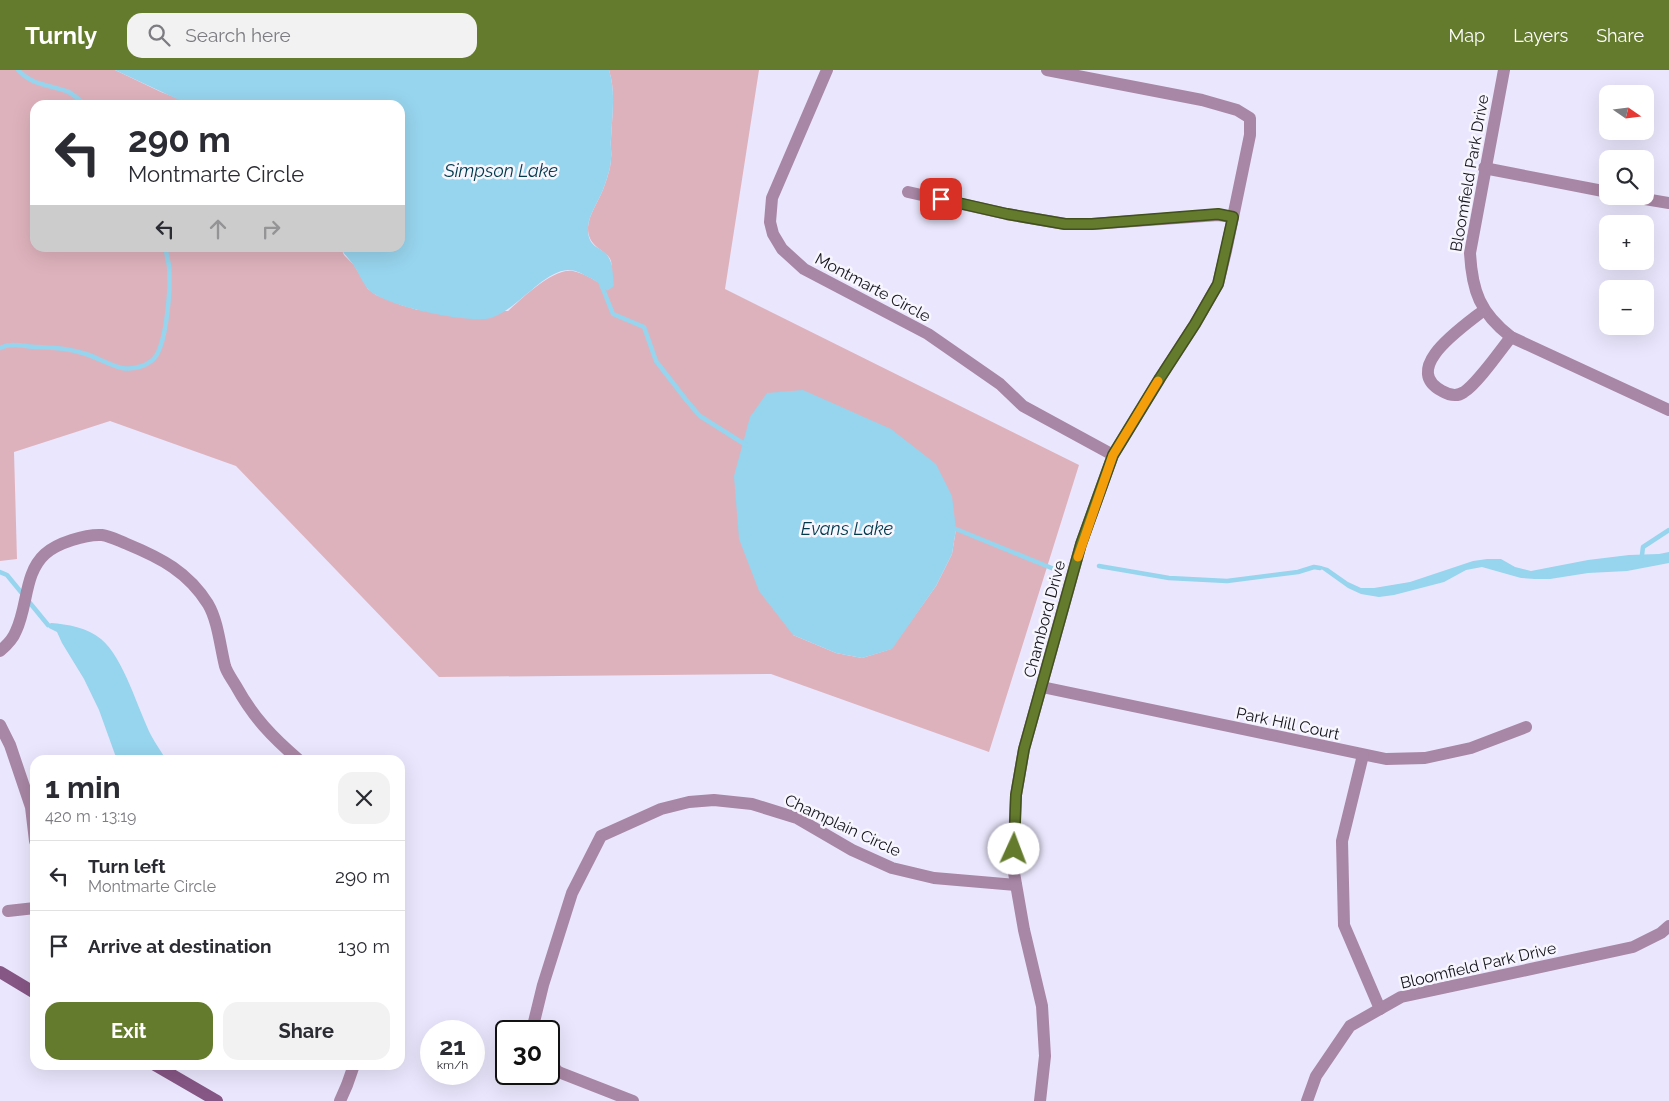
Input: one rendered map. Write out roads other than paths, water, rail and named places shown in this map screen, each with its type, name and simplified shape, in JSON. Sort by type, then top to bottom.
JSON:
[{"type":"street","name":"Montmarte Circle","points":[[827,70],[772,198],[770,222],[773,234],[782,249],[804,269],[928,334],[1000,384],[1024,406],[1113,455]]},
{"type":"street","name":"Chambord Drive","points":[[1040,1101],[1045,1056],[1042,1006],[1024,930],[1013,867],[1016,795],[1024,749],[1081,544],[1113,455],[1218,284],[1250,135],[1250,118],[1237,110],[1202,100],[1047,70]]},
{"type":"street","name":"Bloomfield Park Drive","points":[[1504,70],[1484,168],[1470,253],[1471,277],[1484,310],[1496,325],[1511,338],[1669,410]]},
{"type":"street","points":[[1484,168],[1599,190]]},
{"type":"street","points":[[908,192],[1007,214],[1065,224],[1092,224],[1218,214],[1233,217]]},
{"type":"street","points":[[1654,200],[1669,203]]},
{"type":"street","points":[[1484,310],[1440,346],[1430,360],[1427,370],[1431,382],[1440,390],[1451,395],[1463,393],[1473,384],[1511,338]]},
{"type":"street","points":[[0,652],[16,632],[33,570],[46,553],[86,536],[104,535],[168,563],[191,581],[209,605],[226,668],[243,699],[256,718],[274,738],[293,755]]},
{"type":"street","name":"Park Hill Court","points":[[1042,687],[1386,759],[1425,758],[1471,748],[1526,727]]},
{"type":"street","points":[[0,725],[10,746],[30,804]]},
{"type":"street","points":[[1362,755],[1342,841],[1344,926],[1380,1009]]},
{"type":"street","name":"Champlain Circle","points":[[535,1020],[543,985],[572,893],[601,836],[661,810],[688,802],[714,800],[752,804],[797,818],[852,850],[892,868],[934,878],[1016,885]]},
{"type":"street","points":[[8,911],[30,909]]},
{"type":"street","name":"Bloomfield Park Drive","points":[[1307,1101],[1316,1076],[1350,1026],[1401,997],[1634,947],[1661,933],[1669,926]]},
{"type":"street","points":[[0,972],[30,990]]},
{"type":"street","points":[[164,1070],[217,1101]]},
{"type":"street","points":[[340,1101],[352,1070]]},
{"type":"street","points":[[560,1072],[633,1101]]},
{"type":"water","name":"Simpson Lake","points":[[115,70],[609,70],[613,95],[610,164],[603,189],[589,222],[588,235],[593,244],[604,252],[610,260],[614,286],[607,291],[595,281],[578,272],[568,270],[559,272],[549,277],[501,314],[491,318],[480,319],[446,316],[390,302],[368,289],[343,252],[405,252],[405,100],[177,99]]},
{"type":"water","name":"Evans Lake","points":[[803,390],[891,429],[936,464],[952,496],[956,529],[952,554],[936,586],[892,649],[862,658],[836,653],[793,635],[759,591],[739,539],[734,476],[750,417],[767,393]]},
{"type":"water","points":[[1669,552],[1669,563],[1627,571],[1588,573],[1550,579],[1521,578],[1482,567],[1466,570],[1444,582],[1379,597],[1361,594],[1348,588],[1320,568],[1321,566],[1328,568],[1348,582],[1361,588],[1374,588],[1410,582],[1473,561],[1487,559],[1501,559],[1515,567],[1531,571],[1588,560]]},
{"type":"water","points":[[51,623],[84,629],[96,635],[109,648],[124,671],[152,737],[163,755],[115,755],[99,710],[84,679],[57,632],[49,628],[48,625]]},
{"type":"waterway","points":[[18,70],[35,82],[69,92],[80,100]]},
{"type":"waterway","points":[[0,348],[14,345],[67,349],[122,368],[136,368],[149,362],[156,356],[163,338],[169,299],[169,266],[166,252]]},
{"type":"waterway","points":[[601,284],[613,314],[644,327],[656,361],[700,416],[746,445]]},
{"type":"waterway","points":[[951,527],[1054,569]]},
{"type":"waterway","points":[[1642,555],[1643,547],[1669,530]]},
{"type":"waterway","points":[[1099,566],[1169,578],[1227,581],[1298,572],[1314,567],[1320,568]]},
{"type":"waterway","points":[[0,572],[7,575],[48,625]]}]
